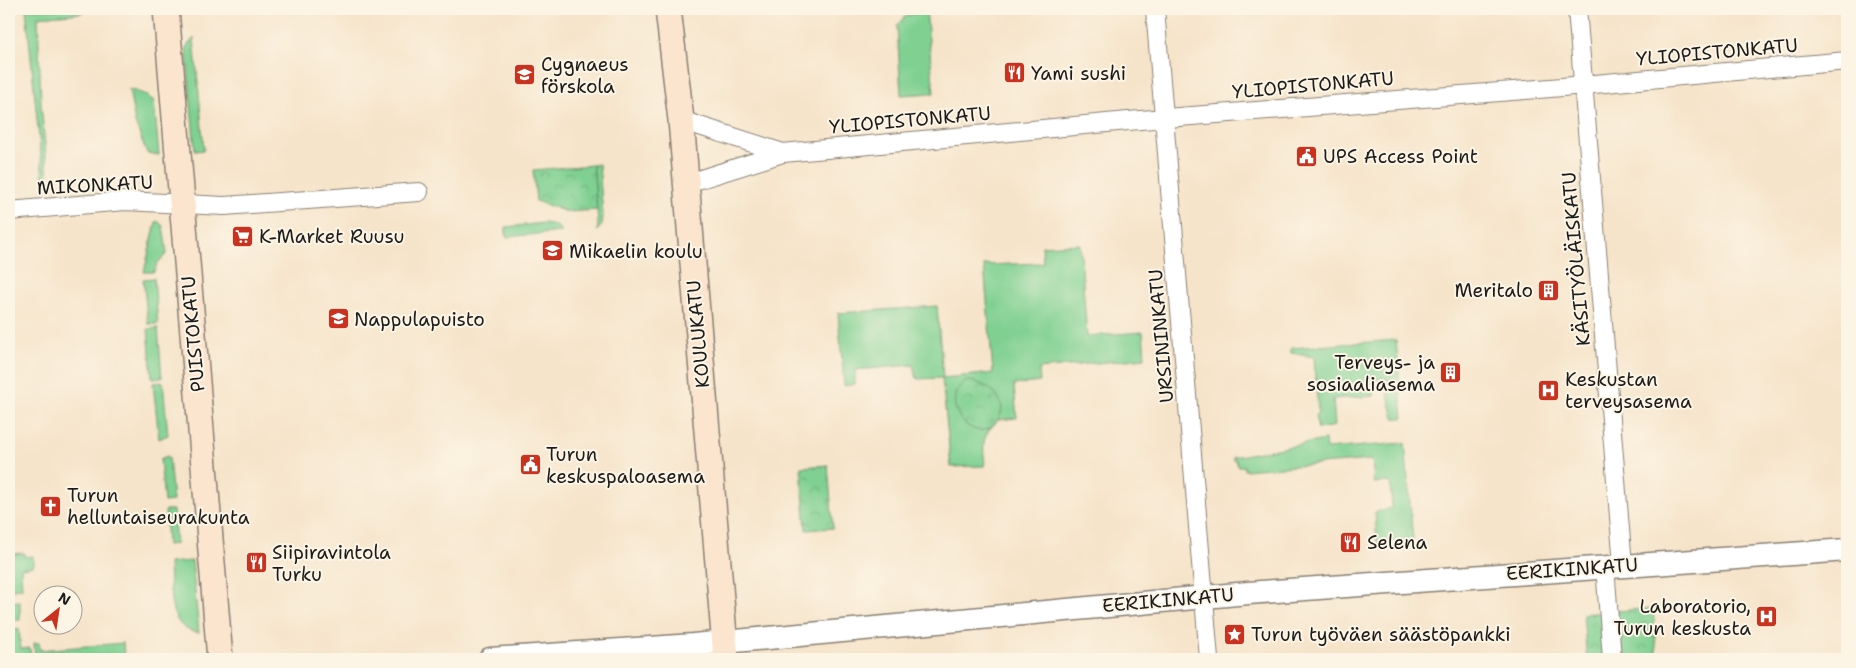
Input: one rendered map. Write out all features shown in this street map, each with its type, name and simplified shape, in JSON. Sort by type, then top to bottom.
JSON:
[{"type":"main road","name":"PUISTOKATU","points":[[166,9],[220,659]]},
{"type":"main road","name":"KOULUKATU","points":[[668,9],[681,120],[725,651]]},
{"type":"street","name":"URSININKATU","points":[[1156,9],[1209,659]]},
{"type":"street","name":"KÄSITYÖLÄISKATU","points":[[1577,9],[1614,565],[1612,659]]},
{"type":"street","name":"YLIOPISTONKATU","points":[[686,184],[783,153],[1164,118],[1583,85],[1847,61]]},
{"type":"street","name":"YLIOPISTONKATU","points":[[681,120],[783,153]]},
{"type":"street","name":"MIKONKATU","points":[[9,210],[125,201],[224,206],[419,192]]},
{"type":"street","name":"EERIKINKATU","points":[[490,659],[725,651],[1204,597],[1614,565],[1847,550]]},
{"type":"green space","points":[[26,9],[81,9],[82,13],[38,17],[41,104],[48,178],[43,178]]},
{"type":"green space","points":[[926,10],[934,93],[901,95],[897,26],[904,17]]},
{"type":"green space","points":[[194,38],[204,150],[195,151],[186,47]]},
{"type":"green space","points":[[129,89],[144,94],[154,101],[159,155],[147,153],[135,123]]},
{"type":"green space","points":[[599,164],[603,217],[602,225],[597,231],[598,222],[593,165]]},
{"type":"green space","points":[[593,165],[597,210],[567,212],[536,201],[533,170]]},
{"type":"green space","points":[[158,221],[163,226],[167,253],[157,264],[154,272],[144,272],[156,222]]},
{"type":"green space","points":[[544,223],[556,225],[562,232],[506,237],[506,227]]},
{"type":"green space","points":[[1080,244],[1087,336],[1143,332],[1145,358],[1039,369],[1040,382],[1014,385],[1017,418],[998,420],[989,431],[984,440],[985,466],[951,467],[942,378],[917,379],[913,365],[855,370],[855,384],[844,386],[838,313],[937,306],[943,378],[993,373],[984,265],[1043,263],[1042,246]]},
{"type":"green space","points":[[154,278],[158,324],[148,324],[143,279]]},
{"type":"green space","points":[[158,328],[162,378],[152,378],[148,329]]},
{"type":"green space","points":[[1396,340],[1403,418],[1394,418],[1389,399],[1388,379],[1374,379],[1374,396],[1333,399],[1335,426],[1318,429],[1315,416],[1318,412],[1314,357],[1291,353],[1291,348]]},
{"type":"green space","points":[[967,381],[982,384],[995,393],[999,399],[1002,406],[1001,413],[997,421],[988,429],[978,430],[969,426],[961,419],[956,409],[955,399],[958,389]]},
{"type":"green space","points":[[163,382],[168,435],[159,439],[153,383]]},
{"type":"green space","points":[[1325,440],[1326,449],[1405,443],[1413,540],[1377,543],[1375,512],[1392,508],[1390,482],[1374,483],[1372,460],[1244,470],[1244,466],[1238,466],[1236,460],[1233,460],[1233,457]]},
{"type":"green space","points":[[167,456],[169,458],[173,501],[164,502],[160,459]]},
{"type":"green space","points":[[828,465],[833,528],[806,530],[801,467]]},
{"type":"green space","points":[[165,510],[173,510],[176,544],[167,545]]},
{"type":"green space","points":[[24,553],[25,557],[33,556],[33,566],[21,568],[22,588],[11,589],[12,602],[20,601],[20,620],[11,621],[11,629],[19,629],[21,649],[30,648],[31,659],[9,659],[9,554]]},
{"type":"green space","points":[[192,561],[199,633],[188,630],[180,624],[175,616],[170,596],[169,563]]},
{"type":"green space","points":[[1653,608],[1657,659],[1587,659],[1583,614]]},
{"type":"green space","points":[[34,643],[39,643],[40,650],[123,643],[124,655],[35,659]]},
{"type":"place","name":"Yami sushi","points":[[1015,73]]},
{"type":"place","name":"Cygnaeus förskola","points":[[525,75]]},
{"type":"place","name":"UPS Access Point","points":[[1307,156]]},
{"type":"place","name":"K-Market Ruusu","points":[[243,236]]},
{"type":"place","name":"Mikaelin koulu","points":[[553,251]]},
{"type":"place","name":"Meritalo","points":[[1549,290]]},
{"type":"place","name":"Nappulapuisto","points":[[338,319]]},
{"type":"place","name":"Terveys- ja sosiaaliasema","points":[[1451,373]]},
{"type":"place","name":"Keskustan terveysasema","points":[[1549,390]]},
{"type":"place","name":"Turun keskuspaloasema","points":[[530,465]]},
{"type":"place","name":"Turun helluntaiseurakunta","points":[[51,506]]},
{"type":"place","name":"Selena","points":[[1351,542]]},
{"type":"place","name":"Siipiravintola Turku","points":[[256,563]]},
{"type":"place","name":"Laboratorio, Turun keskusta","points":[[1767,617]]},
{"type":"place","name":"Turun työväen säästöpankki","points":[[1235,634]]}]
